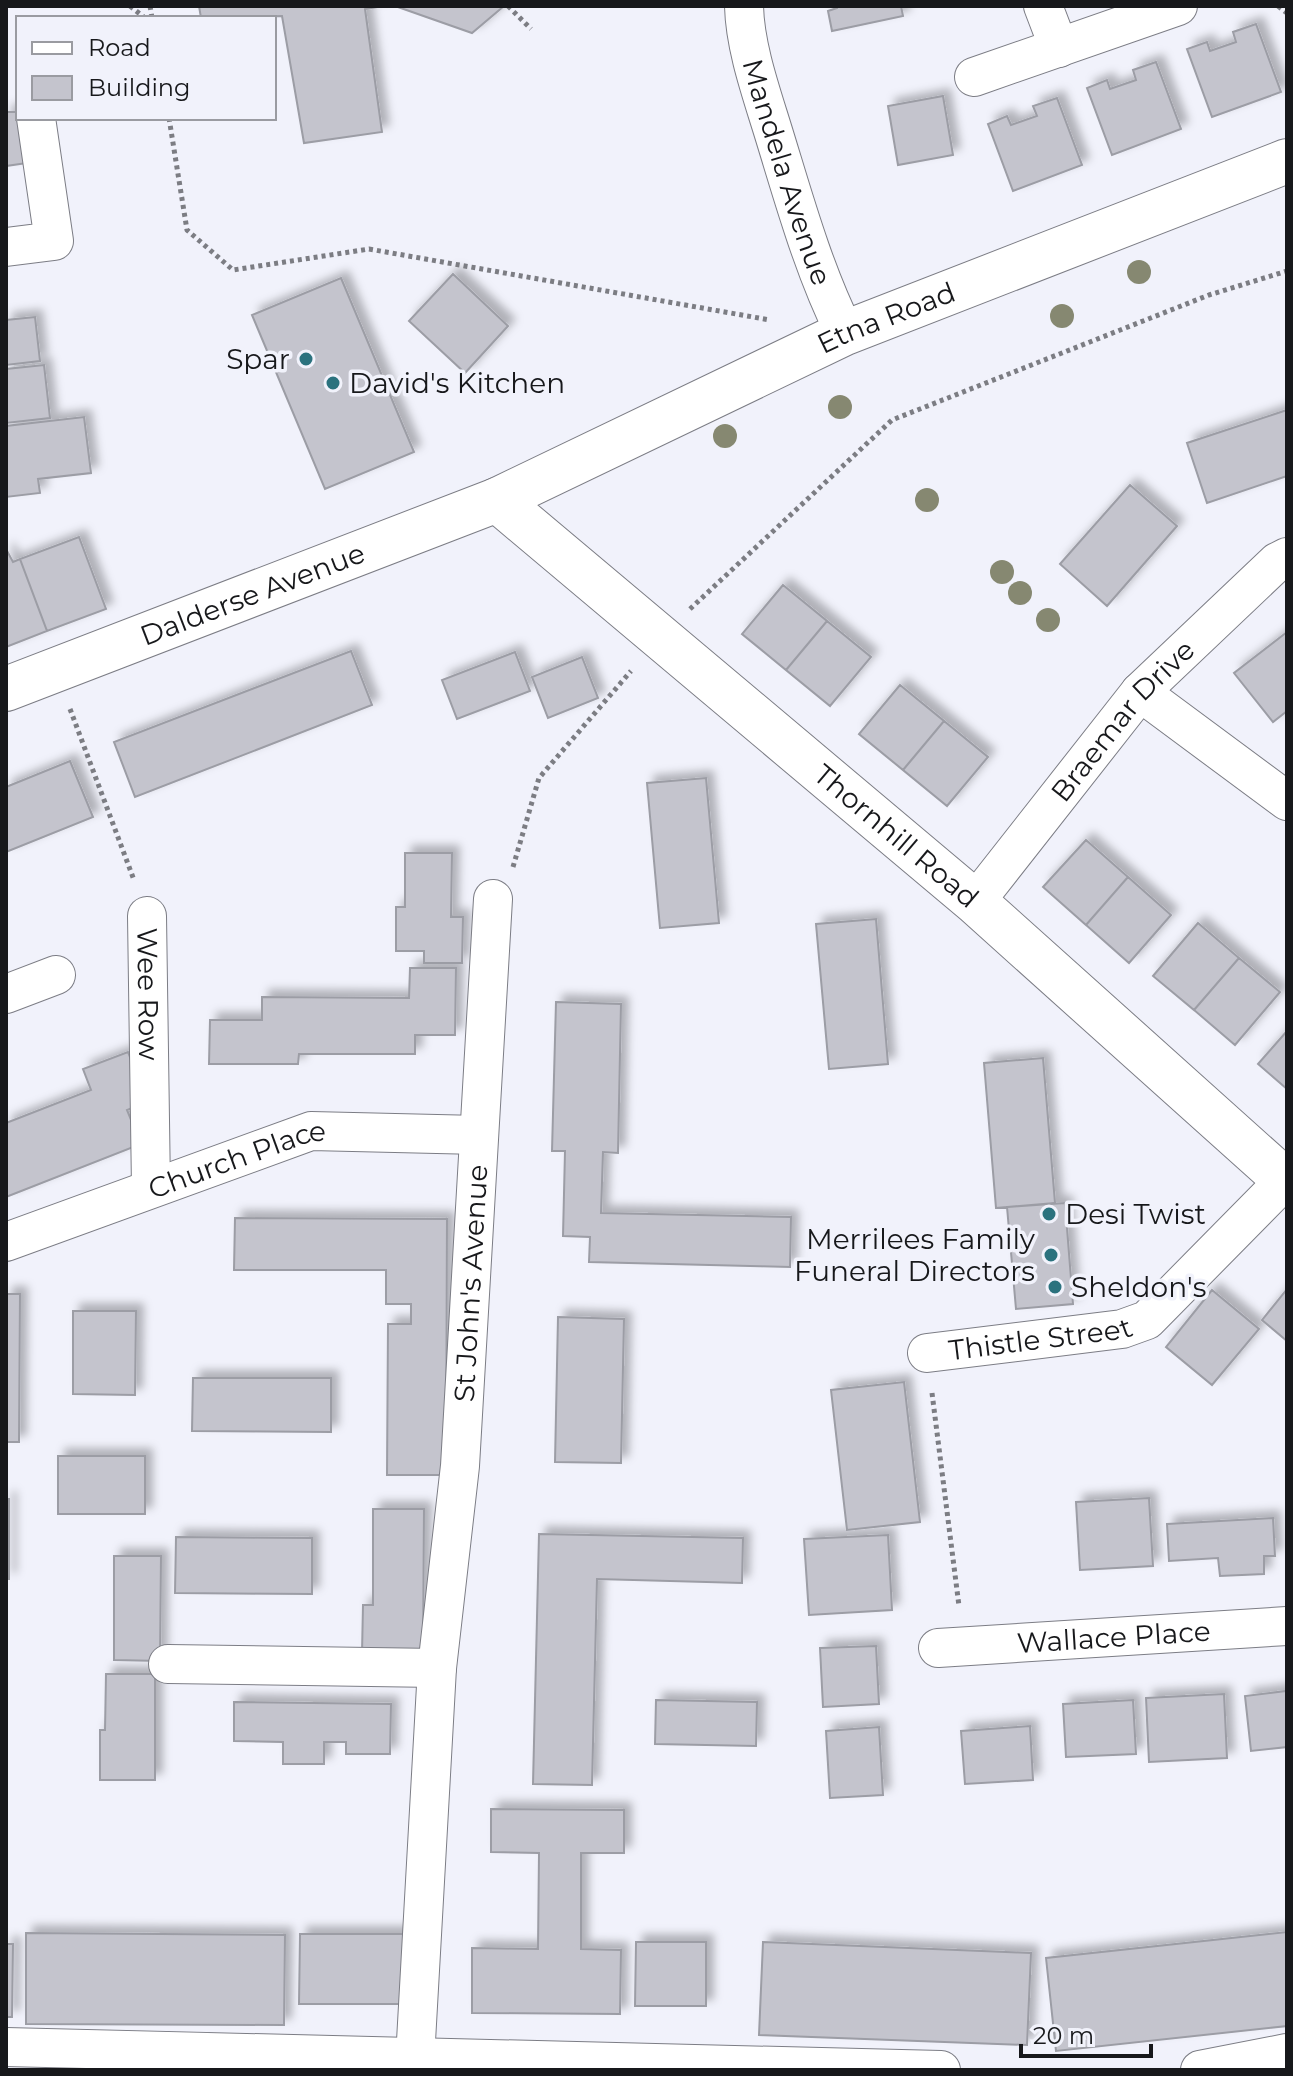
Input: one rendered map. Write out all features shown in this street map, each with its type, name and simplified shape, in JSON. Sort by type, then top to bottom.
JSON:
[{"type":"street","name":"Mandela Avenue","points":[[744,6],[744,21],[765,103],[802,227],[845,333]]},
{"type":"street","points":[[1043,6],[1059,48]]},
{"type":"street","points":[[974,77],[1178,6]]},
{"type":"street","points":[[6,247],[54,241],[36,120]]},
{"type":"street","name":"Etna Road","points":[[497,500],[845,333],[1287,161]]},
{"type":"street","name":"Thornhill Road","points":[[497,500],[975,902],[1286,1181]]},
{"type":"street","name":"Dalderse Avenue","points":[[6,689],[497,500]]},
{"type":"street","name":"Braemar Drive","points":[[975,902],[1140,692],[1277,562],[1287,557]]},
{"type":"street","points":[[1140,692],[1287,801]]},
{"type":"street","name":"St John's Avenue","points":[[415,2059],[437,1668],[460,1466],[493,899]]},
{"type":"street","name":"Wee Row","points":[[147,916],[151,1188]]},
{"type":"street","points":[[6,994],[56,975]]},
{"type":"street","name":"Church Place","points":[[6,1242],[311,1131],[479,1135]]},
{"type":"street","name":"Thistle Street","points":[[927,1353],[1122,1329],[1147,1320],[1286,1181]]},
{"type":"street","name":"Wallace Place","points":[[951,1647],[1287,1626]]},
{"type":"street","points":[[168,1664],[437,1668]]},
{"type":"street","points":[[6,2047],[941,2070]]},
{"type":"street","points":[[1200,2070],[1287,2053]]},
{"type":"path","points":[[508,6],[531,29]]},
{"type":"path","points":[[1278,6],[1287,13]]},
{"type":"path","points":[[169,120],[187,230],[233,270],[369,249],[845,333]]},
{"type":"path","points":[[493,899],[495,872],[513,867],[539,778],[661,636],[892,420],[1209,295],[1287,271]]},
{"type":"path","name":"Wee Row","points":[[55,671],[147,916]]},
{"type":"path","points":[[927,1353],[951,1647]]},
{"type":"building","points":[[199,6],[384,6],[365,9],[382,132],[304,143],[282,16],[201,16]]},
{"type":"building","points":[[395,6],[504,6],[472,33]]},
{"type":"building","points":[[837,6],[901,6],[903,16],[832,31],[828,11]]},
{"type":"building","points":[[1256,24],[1281,92],[1212,117],[1187,49],[1207,42],[1210,51],[1236,42],[1233,32]]},
{"type":"building","points":[[1156,62],[1181,129],[1112,155],[1087,88],[1107,80],[1110,89],[1136,80],[1133,70]]},
{"type":"building","points":[[943,96],[953,155],[898,165],[888,106]]},
{"type":"building","points":[[1057,98],[1082,165],[1013,191],[988,124],[1007,116],[1011,125],[1037,116],[1033,106]]},
{"type":"building","points":[[6,112],[16,112],[16,120],[21,120],[34,162],[6,166]]},
{"type":"building","points":[[453,274],[508,326],[465,373],[409,321]]},
{"type":"building","name":"David's Kitchen","points":[[341,278],[414,452],[325,489],[252,315]]},
{"type":"building","points":[[35,317],[40,361],[6,365],[6,320]]},
{"type":"building","points":[[44,365],[50,418],[6,423],[6,369]]},
{"type":"building","points":[[1287,410],[1287,476],[1207,503],[1187,443]]},
{"type":"building","points":[[84,417],[91,473],[38,479],[40,493],[6,497],[6,426]]},
{"type":"building","points":[[1130,485],[1177,526],[1107,606],[1060,564]]},
{"type":"building","points":[[79,537],[106,609],[47,631],[20,559]]},
{"type":"building","points":[[6,549],[13,562],[20,559],[47,631],[6,647]]},
{"type":"building","points":[[783,585],[827,621],[786,670],[742,634]]},
{"type":"building","points":[[827,621],[871,657],[830,706],[786,670]]},
{"type":"building","points":[[1287,632],[1287,711],[1273,722],[1234,673]]},
{"type":"building","points":[[351,651],[372,705],[135,797],[114,742]]},
{"type":"building","points":[[515,652],[530,691],[457,719],[442,680]]},
{"type":"building","points":[[582,657],[598,698],[548,718],[532,677]]},
{"type":"building","points":[[900,685],[944,721],[903,770],[859,734]]},
{"type":"building","points":[[944,721],[988,757],[947,806],[903,770]]},
{"type":"building","points":[[70,761],[93,817],[6,852],[6,787]]},
{"type":"building","points":[[706,778],[719,923],[660,928],[647,783]]},
{"type":"building","points":[[1086,840],[1128,877],[1086,925],[1043,887]]},
{"type":"building","points":[[405,853],[452,853],[451,917],[463,917],[462,963],[424,963],[424,951],[396,951],[396,907],[405,907]]},
{"type":"building","points":[[1128,877],[1171,915],[1129,963],[1086,925]]},
{"type":"building","points":[[876,919],[888,1064],[829,1069],[816,924]]},
{"type":"building","points":[[1198,923],[1239,958],[1194,1010],[1153,976]]},
{"type":"building","points":[[1239,958],[1280,992],[1235,1045],[1194,1010]]},
{"type":"building","points":[[410,968],[456,968],[455,1035],[415,1035],[415,1054],[299,1054],[298,1064],[209,1064],[210,1020],[262,1020],[262,997],[409,998]]},
{"type":"building","points":[[556,1002],[621,1004],[618,1153],[603,1152],[601,1213],[791,1217],[790,1267],[589,1262],[590,1237],[563,1236],[565,1151],[552,1151]]},
{"type":"building","points":[[1287,1031],[1287,1089],[1258,1064]]},
{"type":"building","points":[[128,1052],[147,1102],[127,1110],[141,1144],[6,1197],[6,1123],[91,1090],[83,1069]]},
{"type":"building","points":[[1043,1058],[1055,1203],[996,1208],[984,1063]]},
{"type":"building","points":[[1065,1203],[1073,1304],[1016,1309],[1007,1207]]},
{"type":"building","points":[[235,1218],[447,1219],[446,1475],[387,1475],[388,1324],[411,1324],[411,1304],[386,1304],[386,1270],[234,1270]]},
{"type":"building","points":[[1287,1289],[1287,1341],[1262,1320]]},
{"type":"building","points":[[1212,1290],[1259,1329],[1212,1385],[1166,1347]]},
{"type":"building","points":[[6,1294],[20,1294],[19,1442],[6,1442]]},
{"type":"building","points":[[73,1311],[136,1311],[135,1395],[73,1394]]},
{"type":"building","points":[[558,1317],[624,1319],[621,1463],[555,1462]]},
{"type":"building","points":[[193,1378],[331,1378],[331,1432],[192,1431]]},
{"type":"building","points":[[904,1382],[920,1522],[847,1530],[831,1390]]},
{"type":"building","points":[[58,1456],[145,1456],[145,1514],[58,1514]]},
{"type":"building","points":[[1149,1498],[1153,1566],[1080,1570],[1076,1502]]},
{"type":"building","points":[[6,1499],[9,1499],[9,1579],[6,1579]]},
{"type":"building","points":[[373,1509],[424,1509],[423,1653],[362,1653],[363,1605],[373,1605]]},
{"type":"building","points":[[1273,1518],[1275,1556],[1264,1556],[1264,1574],[1220,1576],[1218,1558],[1169,1561],[1167,1524]]},
{"type":"building","points":[[539,1534],[743,1538],[742,1583],[597,1579],[592,1785],[533,1784]]},
{"type":"building","points":[[888,1535],[892,1610],[809,1615],[804,1539]]},
{"type":"building","points":[[176,1537],[312,1538],[312,1594],[175,1593]]},
{"type":"building","points":[[114,1556],[161,1556],[160,1661],[114,1660]]},
{"type":"building","points":[[876,1646],[879,1704],[823,1707],[820,1648]]},
{"type":"building","points":[[106,1674],[155,1674],[155,1780],[100,1780],[100,1730],[105,1730]]},
{"type":"building","points":[[1286,1691],[1287,1747],[1251,1751],[1245,1696]]},
{"type":"building","points":[[1224,1694],[1227,1758],[1149,1762],[1146,1698]]},
{"type":"building","points":[[656,1700],[757,1702],[756,1746],[655,1744]]},
{"type":"building","points":[[1133,1700],[1136,1754],[1066,1757],[1063,1704]]},
{"type":"building","points":[[234,1702],[391,1704],[390,1754],[346,1754],[346,1742],[324,1742],[324,1764],[283,1764],[283,1742],[234,1741]]},
{"type":"building","points":[[1030,1726],[1033,1780],[965,1784],[961,1731]]},
{"type":"building","points":[[879,1727],[883,1795],[830,1798],[826,1731]]},
{"type":"building","points":[[491,1809],[624,1810],[624,1853],[581,1853],[581,1949],[621,1950],[620,2014],[472,2013],[472,1948],[538,1949],[539,1853],[491,1852]]},
{"type":"building","points":[[1287,1932],[1287,2026],[1056,2051],[1046,1958]]},
{"type":"building","points":[[26,1933],[285,1935],[284,2025],[26,2024]]},
{"type":"building","points":[[300,1934],[411,1934],[411,2004],[299,2004]]},
{"type":"building","points":[[636,1942],[706,1942],[706,2006],[635,2006]]},
{"type":"building","points":[[763,1942],[1031,1953],[1027,2045],[759,2035]]},
{"type":"building","points":[[6,1944],[13,1944],[12,2017],[6,2017]]},
{"type":"place","name":"Spar","points":[[306,359]]},
{"type":"place","name":"David's Kitchen","points":[[333,383]]},
{"type":"place","name":"Desi Twist","points":[[1049,1214]]},
{"type":"place","name":"Merrilees Family Funeral Directors","points":[[1051,1255]]},
{"type":"place","name":"Sheldon's","points":[[1055,1287]]}]
